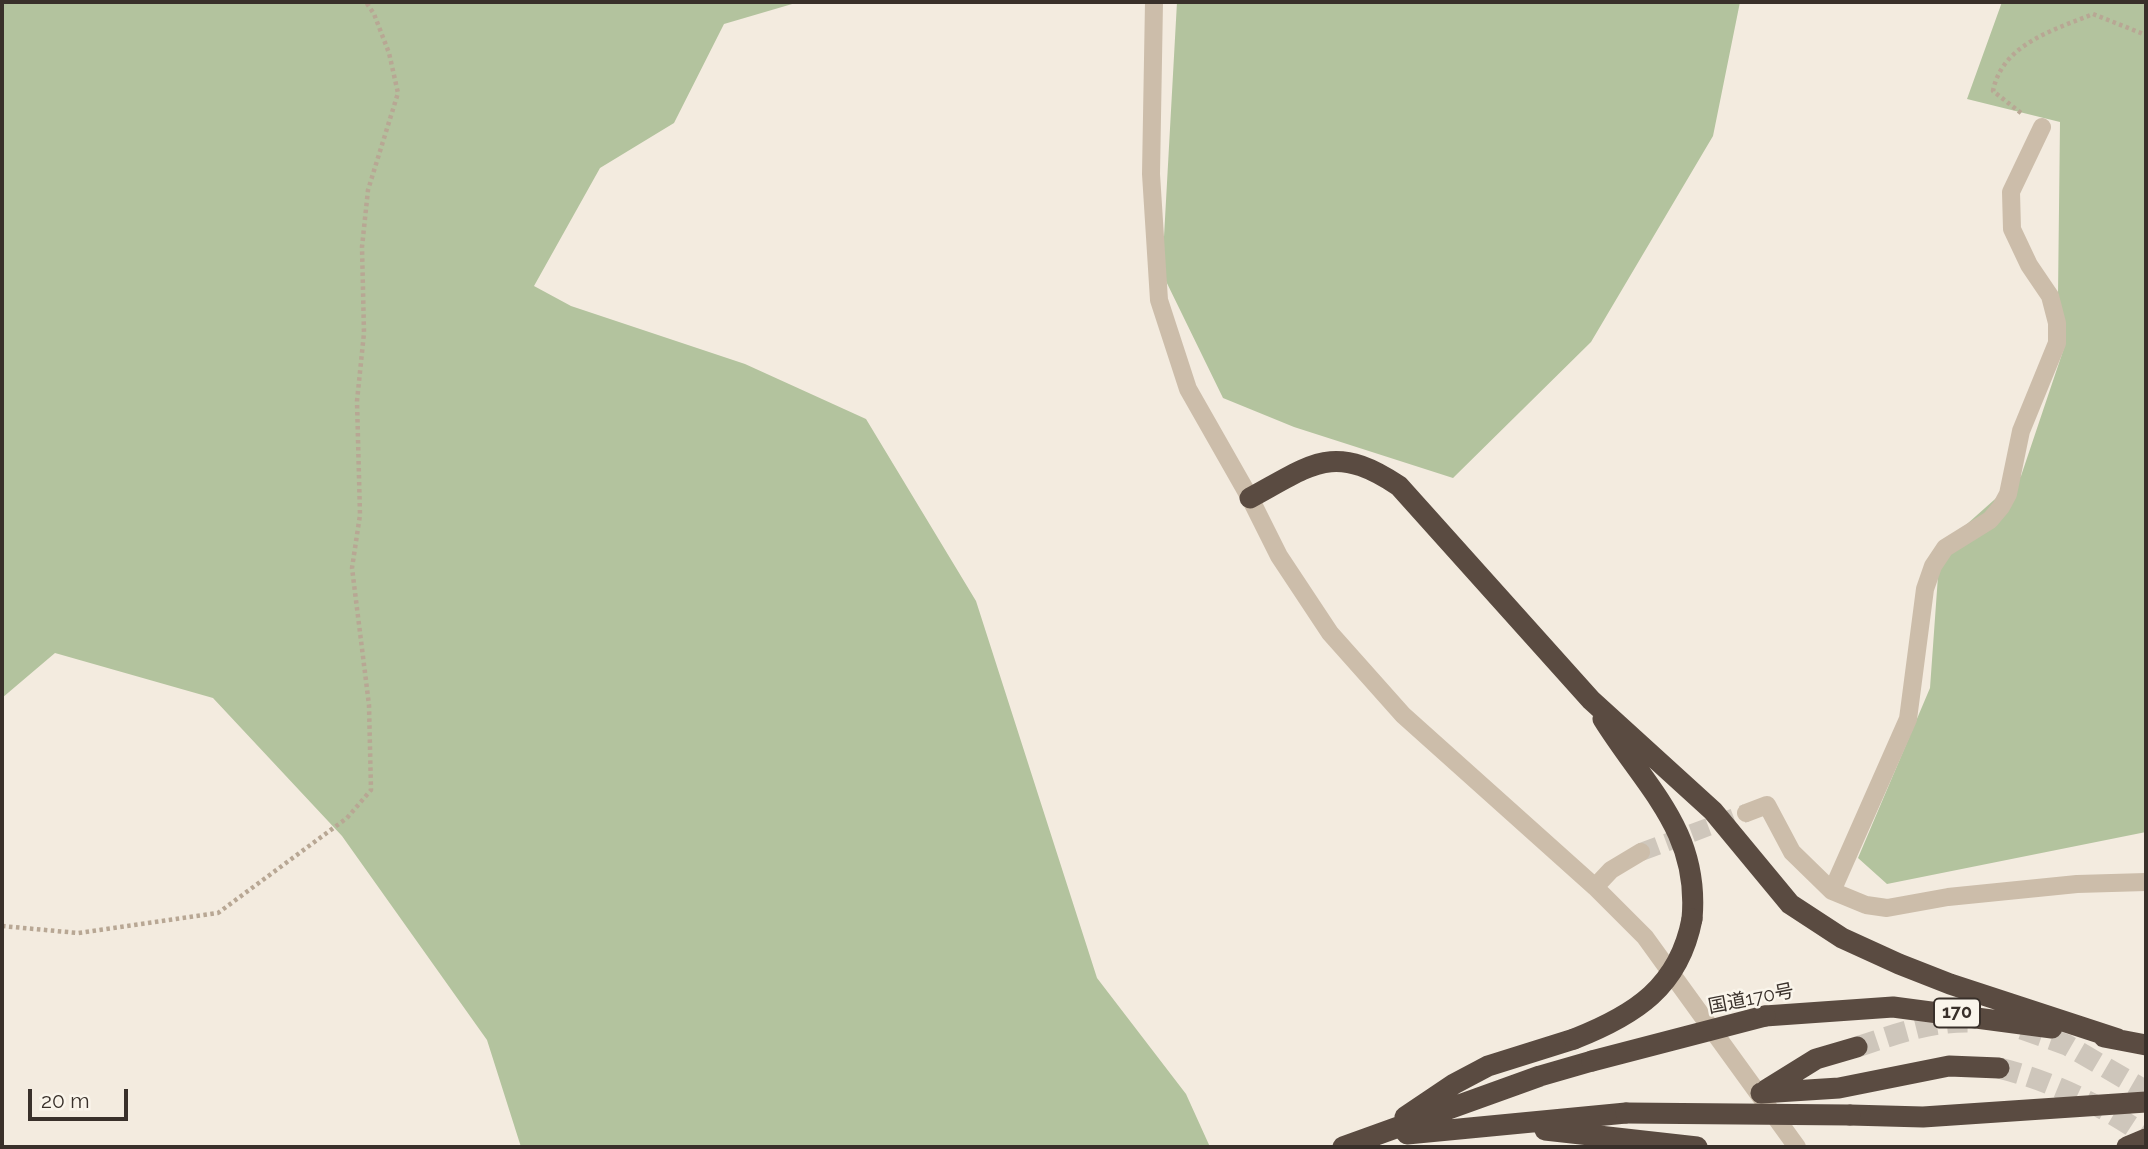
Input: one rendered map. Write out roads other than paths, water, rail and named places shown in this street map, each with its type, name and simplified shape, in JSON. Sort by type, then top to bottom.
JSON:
[{"type":"highway","points":[[1250,498],[1323,462],[1349,461],[1372,467],[1399,486],[1591,700],[1705,803],[1772,886],[1815,922],[1842,938],[1950,984],[2118,1039]]},
{"type":"highway","points":[[1378,1136],[1454,1084],[1488,1066],[1610,1025],[1658,989],[1681,958],[1692,919],[1691,875],[1676,824],[1625,755],[1591,700]]},
{"type":"highway","name":"国道170号","points":[[1343,1147],[1540,1076],[1765,1016],[1893,1007],[1956,1013],[2146,1045]]},
{"type":"highway","points":[[1761,1093],[1816,1059],[1857,1047]]},
{"type":"highway","points":[[1761,1093],[1839,1088],[1949,1066],[1999,1068]]},
{"type":"highway","name":"国道170号","points":[[1378,1136],[1626,1113],[1923,1117],[2146,1102]]},
{"type":"highway","points":[[1501,1125],[1688,1145]]},
{"type":"highway","points":[[2127,1147],[2146,1139]]},
{"type":"street","points":[[1154,2],[1151,174],[1159,300],[1188,389],[1250,498],[1279,556],[1330,633],[1403,715],[1595,887],[1645,937],[1761,1093],[1797,1147]]},
{"type":"street","points":[[1832,891],[1908,719],[1925,589],[1933,566],[1945,548],[1990,520],[2008,494],[2021,430],[2057,343],[2057,323],[2050,296],[2029,264],[2012,229],[2011,192],[2042,127]]},
{"type":"street","points":[[1746,813],[1767,804],[1792,852],[1832,891],[1866,905],[1887,908],[1948,897],[2077,884],[2146,882]]},
{"type":"street","points":[[1595,887],[1620,863],[1641,852]]},
{"type":"tunnel","points":[[1641,852],[1746,813]]},
{"type":"tunnel","points":[[1857,1047],[1927,1026],[1970,1022]]},
{"type":"tunnel","points":[[2022,1029],[2067,1045],[2146,1091]]},
{"type":"tunnel","points":[[1999,1068],[2076,1095],[2146,1136]]}]
